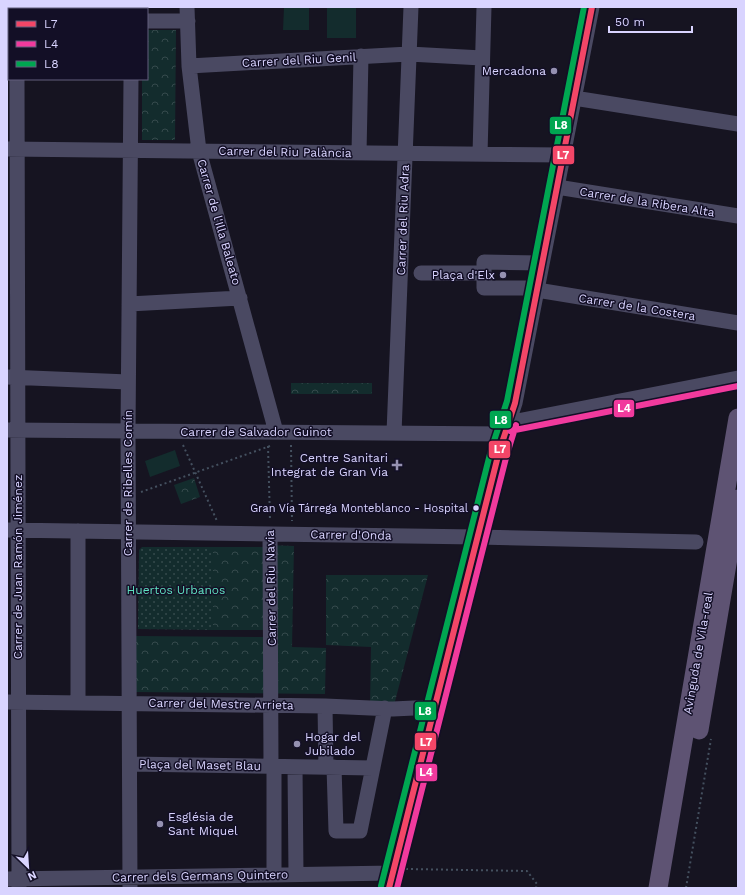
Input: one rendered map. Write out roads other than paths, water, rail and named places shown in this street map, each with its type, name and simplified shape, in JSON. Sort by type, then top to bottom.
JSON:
[{"type":"main road","name":"Avinguda de Vila-real","points":[[658,888],[738,418]]},
{"type":"main road","name":"Avinguda de Vila-real","points":[[672,888],[738,498]]},
{"type":"street","name":"Carrer del Riu Adra","points":[[394,433],[411,7]]},
{"type":"street","points":[[480,154],[484,7]]},
{"type":"street","points":[[389,888],[477,537],[506,428],[515,403],[592,7]]},
{"type":"street","points":[[148,21],[187,14]]},
{"type":"street","name":"Carrer de l'Illa Baleato","points":[[187,14],[189,66],[199,151],[279,441]]},
{"type":"street","name":"Carrer del Riu Genil","points":[[189,66],[409,54],[482,58]]},
{"type":"street","points":[[359,153],[361,56]]},
{"type":"street","name":"Carrer de Juan Ramón Jiménez","points":[[15,882],[13,702],[12,149],[17,80]]},
{"type":"street","name":"Carrer de Ribelles Comín","points":[[130,883],[128,382],[131,80]]},
{"type":"street","points":[[574,98],[738,124]]},
{"type":"street","name":"Carrer del Riu Palància","points":[[12,149],[563,156]]},
{"type":"street","name":"Carrer de la Ribera Alta","points":[[557,187],[738,216]]},
{"type":"street","points":[[537,289],[484,288],[484,262],[542,263]]},
{"type":"street","points":[[421,273],[484,273]]},
{"type":"street","name":"Carrer de la Costera","points":[[537,289],[738,323]]},
{"type":"street","points":[[129,304],[240,298]]},
{"type":"street","points":[[12,377],[128,382]]},
{"type":"street","name":"Carrer de Salvador Guinot","points":[[12,430],[128,431],[279,441],[291,438],[506,428],[738,378]]},
{"type":"street","name":"Carrer d'Onda","points":[[13,530],[128,532],[272,526],[477,537],[696,542]]},
{"type":"street","name":"Carrer del Riu Navia","points":[[272,526],[272,705]]},
{"type":"street","points":[[78,531],[78,702]]},
{"type":"street","name":"Carrer del Mestre Arrieta","points":[[13,702],[385,708],[435,707]]},
{"type":"street","name":"Plaça del Maset Blau","points":[[272,705],[274,875]]},
{"type":"street","points":[[325,706],[336,831],[360,830],[385,708]]},
{"type":"street","name":"Plaça del Maset Blau","points":[[130,764],[373,768]]},
{"type":"street","points":[[295,767],[296,875]]},
{"type":"street","name":"Carrer dels Germans Quintero","points":[[15,882],[130,883],[274,875],[393,873]]},
{"type":"place","name":"Mercadona","points":[[554,71]]},
{"type":"place","name":"Plaça d'Elx","points":[[503,275]]},
{"type":"place","name":"Centre Sanitari Integrat de Gran Via","points":[[397,465]]},
{"type":"place","name":"Gran Vía Tárrega Monteblanco - Hospital","points":[[476,508]]},
{"type":"place","name":"Hogar del Jubilado","points":[[297,744]]},
{"type":"place","name":"Església de Sant Miquel","points":[[160,824]]},
{"type":"park label","name":"Huertos Urbanos","points":[[176,590]]}]
